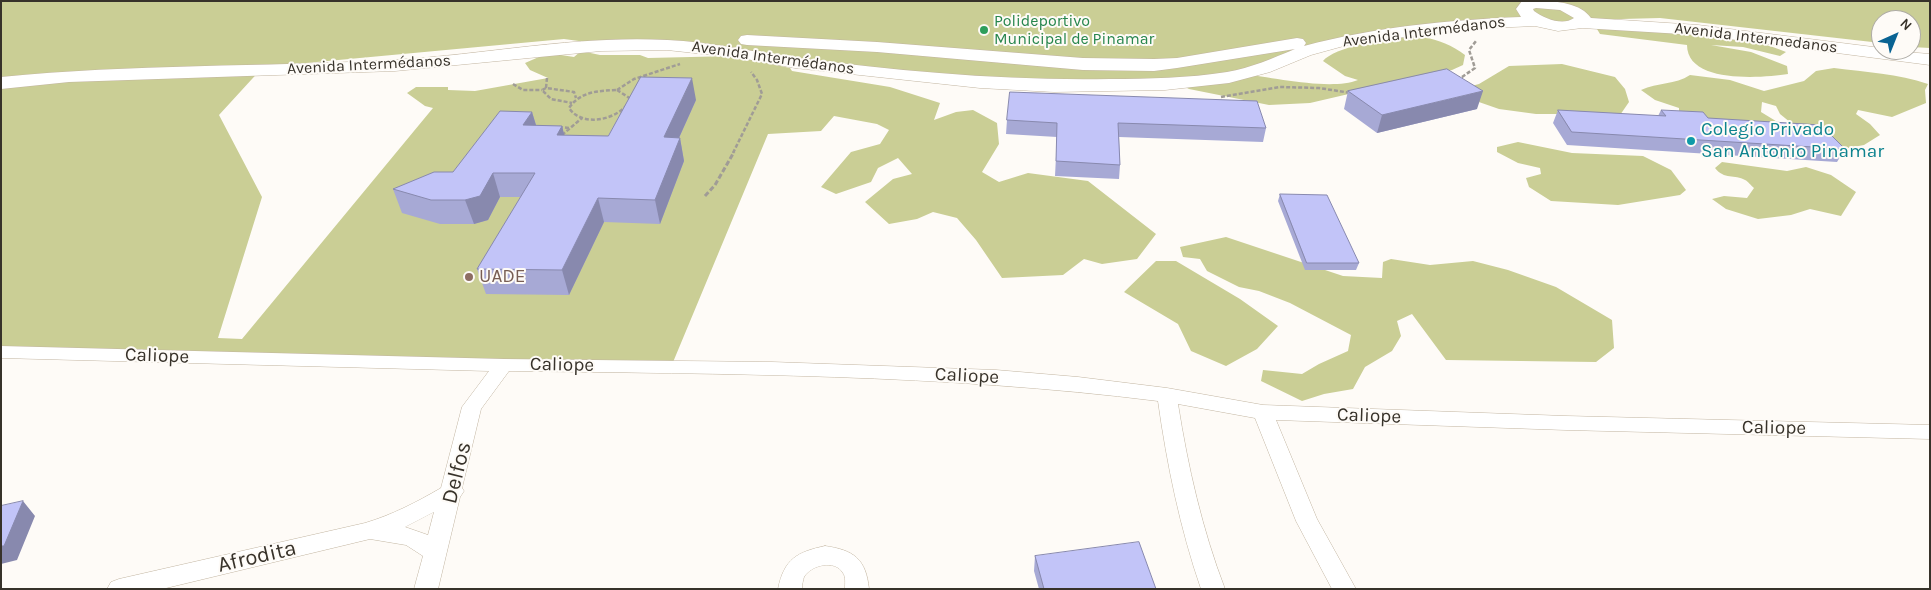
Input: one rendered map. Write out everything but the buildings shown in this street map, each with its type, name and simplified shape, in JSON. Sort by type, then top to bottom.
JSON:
[{"type":"main road","name":"Avenida Intermédanos","points":[[7,65],[40,69],[105,71],[396,62],[472,57],[601,44],[716,39],[877,47],[1083,64],[1154,65],[1177,64],[1328,38],[1461,20],[1524,9],[1528,5],[1546,3],[1578,16]]},
{"type":"main road","points":[[1524,9],[1527,15],[1537,21]]},
{"type":"main road","name":"Avenida Intermédanos","points":[[1,82],[69,76],[394,65],[601,46],[667,45],[741,52],[795,63],[980,82],[1054,86],[1164,84],[1229,77],[1263,68],[1326,44],[1350,39],[1467,24],[1537,21],[1563,26],[1578,16]]},
{"type":"main road","points":[[1578,16],[1735,26],[1871,43]]},
{"type":"main road","name":"Avenida Intermedanos","points":[[1578,16],[1930,60]]},
{"type":"main road","points":[[1,82],[14,70],[7,65]]},
{"type":"street","name":"Caliope","points":[[1,352],[504,365],[772,368],[996,377],[1078,384],[1167,395],[1263,412],[1566,423],[1930,432]]},
{"type":"street","name":"Delfos","points":[[426,589],[472,408],[504,365]]},
{"type":"street","points":[[1167,395],[1173,442],[1198,548],[1214,589]]},
{"type":"street","points":[[1263,412],[1308,521],[1344,589]]},
{"type":"street","name":"Afrodita","points":[[119,589],[394,524],[422,510],[452,491]]},
{"type":"street","name":"Afrodita","points":[[365,532],[399,534],[418,539],[436,553]]},
{"type":"street","points":[[790,589],[792,574],[799,566],[808,560],[831,555],[850,563],[856,570],[859,579],[858,589]]},
{"type":"path","points":[[617,90],[631,99],[627,109],[617,114],[601,119],[582,118],[574,116],[570,112],[569,108],[576,98],[594,91],[617,90],[643,76],[683,64]]},
{"type":"path","points":[[705,196],[715,185],[742,137],[762,94],[757,80],[750,71]]},
{"type":"path","points":[[547,78],[544,89],[545,96],[553,100],[572,103]]},
{"type":"path","points":[[514,84],[523,90],[544,89],[574,92],[576,98]]},
{"type":"path","points":[[617,114],[626,115]]},
{"type":"path","points":[[558,139],[582,118]]},
{"type":"path","points":[[551,126],[569,128]]},
{"type":"green space","points":[[1,1],[1930,1],[1930,48],[1921,48],[1921,10],[1871,10],[1871,42],[1660,18],[1583,20],[1547,24],[1360,34],[1242,74],[1317,84],[1346,83],[1358,80],[1345,76],[1323,61],[1330,55],[1370,42],[1413,36],[1445,43],[1455,48],[1465,55],[1463,65],[1452,70],[1310,103],[1269,105],[1189,89],[1181,85],[1054,86],[743,58],[790,68],[792,71],[890,87],[940,103],[934,120],[956,112],[973,110],[997,123],[999,144],[982,172],[999,182],[1028,173],[1088,181],[1156,234],[1137,259],[1102,264],[1084,259],[1063,275],[1002,278],[976,240],[957,218],[933,212],[917,219],[889,224],[865,202],[893,179],[912,174],[898,158],[878,168],[871,182],[836,194],[821,187],[851,152],[880,144],[889,130],[877,124],[834,116],[821,131],[768,134],[671,367],[1,351]],"holes":[[[564,39],[601,44],[669,40],[734,56],[648,58],[640,55],[600,55],[581,51],[574,57],[548,53],[525,63],[530,70],[548,78],[475,91],[448,90],[448,87],[416,87],[407,93],[425,106],[433,108],[242,339],[218,338],[262,197],[219,115],[263,67]]]},
{"type":"green space","points":[[1597,29],[1640,30],[1735,38],[1761,44],[1786,52],[1780,56],[1743,47],[1711,45],[1751,52],[1787,66],[1788,74],[1761,77],[1728,76],[1699,67],[1690,58],[1687,45],[1600,34]]},
{"type":"green space","points":[[1562,64],[1615,77],[1625,89],[1629,102],[1618,118],[1575,114],[1536,114],[1499,109],[1476,101],[1464,88],[1479,84],[1509,66]]},
{"type":"green space","points":[[1834,68],[1894,76],[1928,84],[1925,90],[1926,103],[1892,117],[1858,110],[1856,114],[1870,124],[1880,135],[1864,145],[1843,149],[1796,127],[1780,114],[1776,106],[1762,102],[1761,112],[1784,126],[1723,123],[1679,114],[1679,108],[1655,100],[1641,90],[1690,75],[1730,80],[1764,91],[1804,81],[1816,71]]},
{"type":"green space","points":[[1518,142],[1572,153],[1643,156],[1671,170],[1686,190],[1680,195],[1618,205],[1551,201],[1529,187],[1526,178],[1541,174],[1540,168],[1518,163],[1497,152],[1497,147]]},
{"type":"green space","points":[[1722,162],[1787,171],[1806,167],[1831,175],[1856,192],[1841,216],[1810,209],[1791,215],[1758,219],[1726,209],[1712,199],[1724,196],[1747,198],[1754,188],[1741,178],[1718,172],[1715,168]]},
{"type":"green space","points":[[1226,237],[1343,276],[1382,278],[1383,262],[1391,259],[1430,265],[1473,261],[1508,270],[1556,287],[1612,320],[1614,348],[1596,362],[1446,360],[1412,314],[1397,321],[1401,336],[1392,351],[1365,367],[1353,389],[1324,394],[1302,401],[1261,381],[1263,370],[1302,374],[1348,351],[1351,335],[1290,303],[1259,291],[1239,287],[1207,271],[1200,259],[1183,257],[1180,247]]},
{"type":"green space","points":[[1156,261],[1176,261],[1240,299],[1278,326],[1257,349],[1226,366],[1191,351],[1178,324],[1124,292]]},
{"type":"place","name":"Polideportivo Municipal de Pinamar","points":[[984,30]]},
{"type":"place","name":"Colegio Privado San Antonio Pinamar","points":[[1691,141]]},
{"type":"place","name":"UADE","points":[[469,277]]}]
